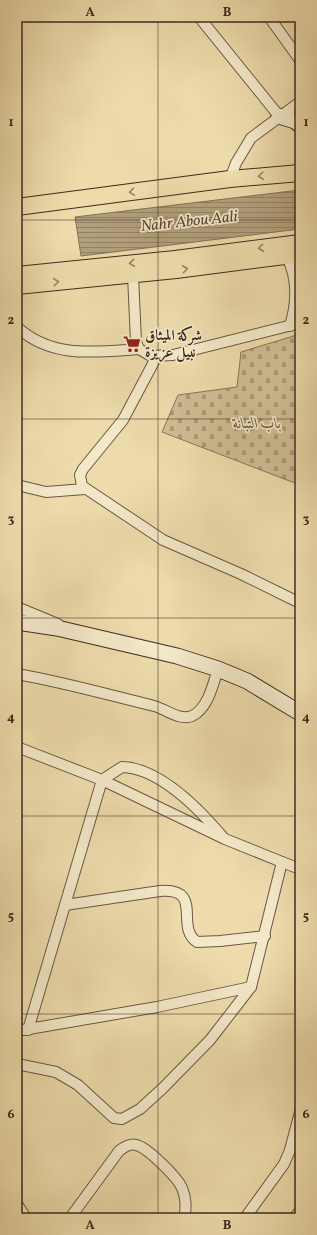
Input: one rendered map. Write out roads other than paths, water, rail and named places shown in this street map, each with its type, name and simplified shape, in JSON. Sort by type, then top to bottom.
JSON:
[{"type":"main road","points":[[279,116],[294,121],[300,125]]},
{"type":"main road","points":[[17,207],[230,179],[300,173]]},
{"type":"main road","points":[[17,274],[175,259],[300,243]]},
{"type":"main road","points":[[17,286],[133,275],[294,256]]},
{"type":"main road","points":[[17,622],[58,628],[177,656],[218,669],[247,682],[300,713]]},
{"type":"street","points":[[199,17],[279,116]]},
{"type":"street","points":[[270,17],[300,60]]},
{"type":"street","points":[[230,179],[236,163],[251,138],[300,102]]},
{"type":"street","points":[[133,275],[134,326],[136,342],[139,348],[151,356],[173,355],[295,324],[296,300],[293,276],[294,256]]},
{"type":"street","points":[[17,327],[30,339],[66,351],[139,348]]},
{"type":"street","points":[[157,356],[123,420],[83,469],[80,479],[82,486],[163,540],[241,574],[300,603]]},
{"type":"street","points":[[17,485],[46,492],[85,489]]},
{"type":"street","points":[[17,607],[80,634]]},
{"type":"street","points":[[17,674],[46,679],[161,708],[185,717],[193,715],[202,709],[218,669]]},
{"type":"street","points":[[17,747],[102,780],[224,839],[300,869]]},
{"type":"street","points":[[28,1030],[102,780],[122,767],[139,770],[154,776],[189,804],[224,839]]},
{"type":"street","points":[[17,1064],[56,1072],[78,1085],[114,1118],[122,1119],[140,1110],[188,1064],[210,1040],[252,987],[282,862]]},
{"type":"street","points":[[65,905],[160,891],[175,891],[186,902],[188,933],[197,942],[265,936]]},
{"type":"street","points":[[17,1030],[28,1030],[157,1007],[252,987]]},
{"type":"street","points":[[245,1218],[284,1164],[293,1143],[300,1112]]},
{"type":"street","points":[[70,1218],[120,1151],[126,1146],[134,1144],[148,1152],[178,1180],[186,1203],[184,1218]]},
{"type":"street","points":[[17,1204],[26,1218]]},
{"type":"street","points":[[294,1218],[300,1211]]},
{"type":"water","name":"Nahr Abou Aali","points":[[300,190],[300,229],[81,256],[75,217]]},
{"type":"place","name":"شركة الميثاق نبيل عزيزة","points":[[132,344]]},
{"type":"park label","name":"باب التبانة","points":[[257,423]]}]
